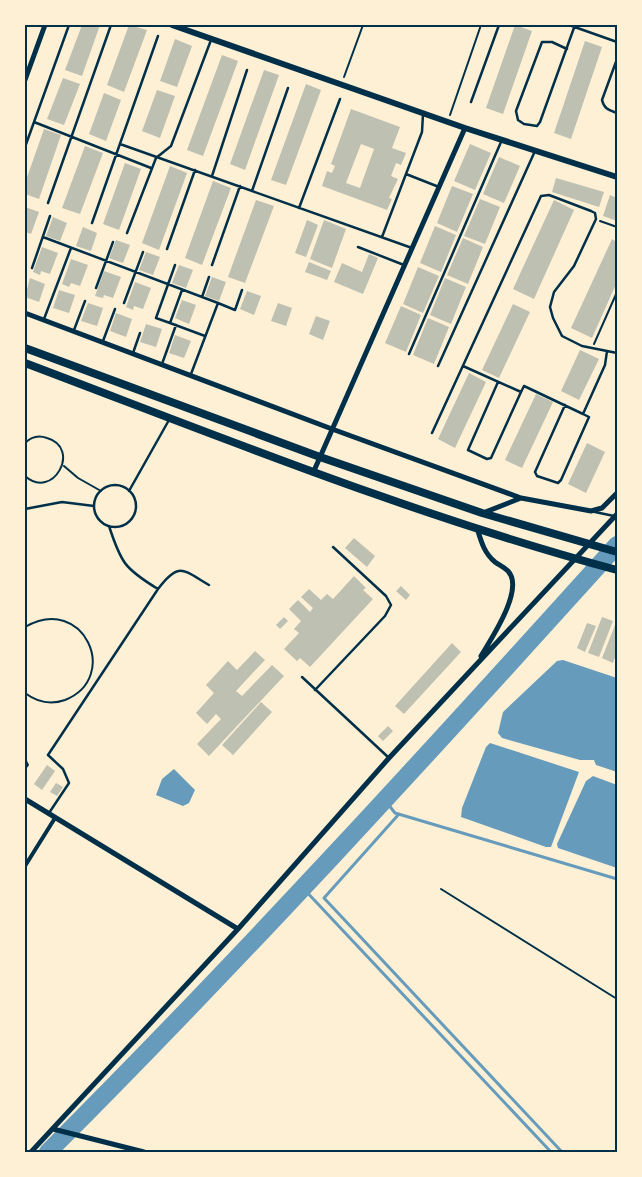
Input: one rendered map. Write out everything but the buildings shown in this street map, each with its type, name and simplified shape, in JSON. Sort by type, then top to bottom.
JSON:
[{"type":"main road","points":[[25,348],[320,457],[482,514],[617,552]]},
{"type":"main road","points":[[25,363],[313,473],[567,557],[617,570]]},
{"type":"street","points":[[25,80],[45,25]]},
{"type":"street","points":[[172,25],[447,122],[617,177]]},
{"type":"street","points":[[313,473],[465,128]]},
{"type":"street","points":[[25,313],[521,498],[592,511],[602,508],[617,493]]},
{"type":"street","points":[[482,514],[521,498]]},
{"type":"street","points":[[31,1152],[238,928],[389,758],[616,516]]},
{"type":"street","points":[[477,528],[483,548],[512,577],[507,608],[478,664]]},
{"type":"street","points":[[25,799],[238,928]]},
{"type":"street","points":[[25,866],[55,818]]},
{"type":"street","points":[[53,1129],[144,1152]]},
{"type":"lane","points":[[25,147],[69,25]]},
{"type":"lane","points":[[48,203],[111,25]]},
{"type":"lane","points":[[471,102],[498,25]]},
{"type":"lane","points":[[569,25],[617,41]]},
{"type":"lane","points":[[567,49],[552,42],[542,42],[516,111],[518,120],[524,124],[537,126],[540,122],[567,49],[575,26]]},
{"type":"lane","points":[[92,223],[158,36]]},
{"type":"lane","points":[[127,233],[151,168],[157,157],[171,146],[212,39]]},
{"type":"lane","points":[[617,59],[602,100],[603,106],[617,113]]},
{"type":"lane","points":[[212,176],[247,70]]},
{"type":"lane","points":[[252,191],[288,88]]},
{"type":"lane","points":[[299,208],[340,99]]},
{"type":"lane","points":[[382,237],[422,132],[423,113]]},
{"type":"lane","points":[[34,122],[151,168]]},
{"type":"lane","points":[[409,354],[502,140]]},
{"type":"lane","points":[[120,144],[412,248]]},
{"type":"lane","points":[[438,366],[535,151]]},
{"type":"lane","points":[[167,249],[195,170]]},
{"type":"lane","points":[[406,174],[439,186]]},
{"type":"lane","points":[[212,265],[240,186]]},
{"type":"lane","points":[[432,433],[541,196],[549,196],[591,211],[595,213],[596,219],[574,266],[554,292],[550,306],[552,318],[562,336],[571,342],[617,353]]},
{"type":"lane","points":[[32,268],[50,216]]},
{"type":"lane","points":[[43,237],[235,310],[242,290]]},
{"type":"lane","points":[[96,288],[114,242]]},
{"type":"lane","points":[[358,247],[404,265]]},
{"type":"lane","points":[[43,320],[71,248]]},
{"type":"lane","points":[[124,303],[143,252]]},
{"type":"lane","points":[[175,265],[156,318],[205,336]]},
{"type":"lane","points":[[202,298],[210,277]]},
{"type":"lane","points":[[170,323],[182,290]]},
{"type":"lane","points":[[74,332],[85,301]]},
{"type":"lane","points":[[190,376],[218,303]]},
{"type":"lane","points":[[103,343],[115,309]]},
{"type":"lane","points":[[162,365],[176,325]]},
{"type":"lane","points":[[132,354],[140,333]]},
{"type":"lane","points":[[583,414],[605,365],[607,351]]},
{"type":"lane","points":[[463,366],[521,392]]},
{"type":"lane","points":[[498,382],[468,450],[472,453],[491,458],[524,386],[565,405],[589,417],[558,483],[537,476],[535,472],[565,405]]},
{"type":"lane","points":[[129,491],[170,418]]},
{"type":"lane","points":[[110,486],[117,486],[129,491],[135,504],[133,517],[123,526],[110,526],[98,519],[94,506],[100,491],[110,486]]},
{"type":"lane","points":[[25,509],[62,502],[94,506]]},
{"type":"lane","points":[[592,511],[616,516]]},
{"type":"lane","points":[[110,526],[125,565],[133,574],[158,589]]},
{"type":"lane","points":[[315,690],[386,616],[391,606],[386,596],[334,547]]},
{"type":"lane","points":[[49,814],[69,783],[63,769],[48,755],[158,589],[168,575],[178,570],[185,571],[209,585]]},
{"type":"lane","points":[[302,677],[389,758]]},
{"type":"path","points":[[341,84],[363,25]]},
{"type":"path","points":[[447,122],[481,25]]},
{"type":"path","points":[[596,219],[617,227]]},
{"type":"path","points":[[592,348],[617,292]]},
{"type":"path","points":[[25,443],[35,437],[51,439],[62,450],[63,465],[60,472],[49,481],[34,482],[25,476]]},
{"type":"path","points":[[63,465],[78,478],[100,491]]},
{"type":"path","points":[[25,627],[36,620],[50,618],[70,623],[86,637],[92,650],[93,663],[86,682],[72,697],[60,702],[46,702],[33,699],[25,694]]},
{"type":"path","points":[[25,759],[28,764],[25,769]]},
{"type":"path","points":[[441,889],[617,998]]},
{"type":"water","points":[[563,660],[617,678],[617,772],[596,765],[594,760],[580,760],[502,738],[498,733],[503,712],[557,661]]},
{"type":"water","points":[[490,743],[579,772],[551,847],[546,847],[461,817],[462,808],[486,747]]},
{"type":"water","points":[[174,769],[195,790],[189,803],[183,806],[156,795],[162,779]]},
{"type":"water","points":[[593,776],[617,785],[617,868],[558,848],[557,844],[586,781]]},
{"type":"waterway","points":[[48,1152],[265,928],[407,776],[617,545]]},
{"type":"waterway","points":[[384,799],[395,813],[617,879]]},
{"type":"waterway","points":[[399,814],[324,898],[562,1152]]},
{"type":"waterway","points":[[302,887],[551,1152]]}]
